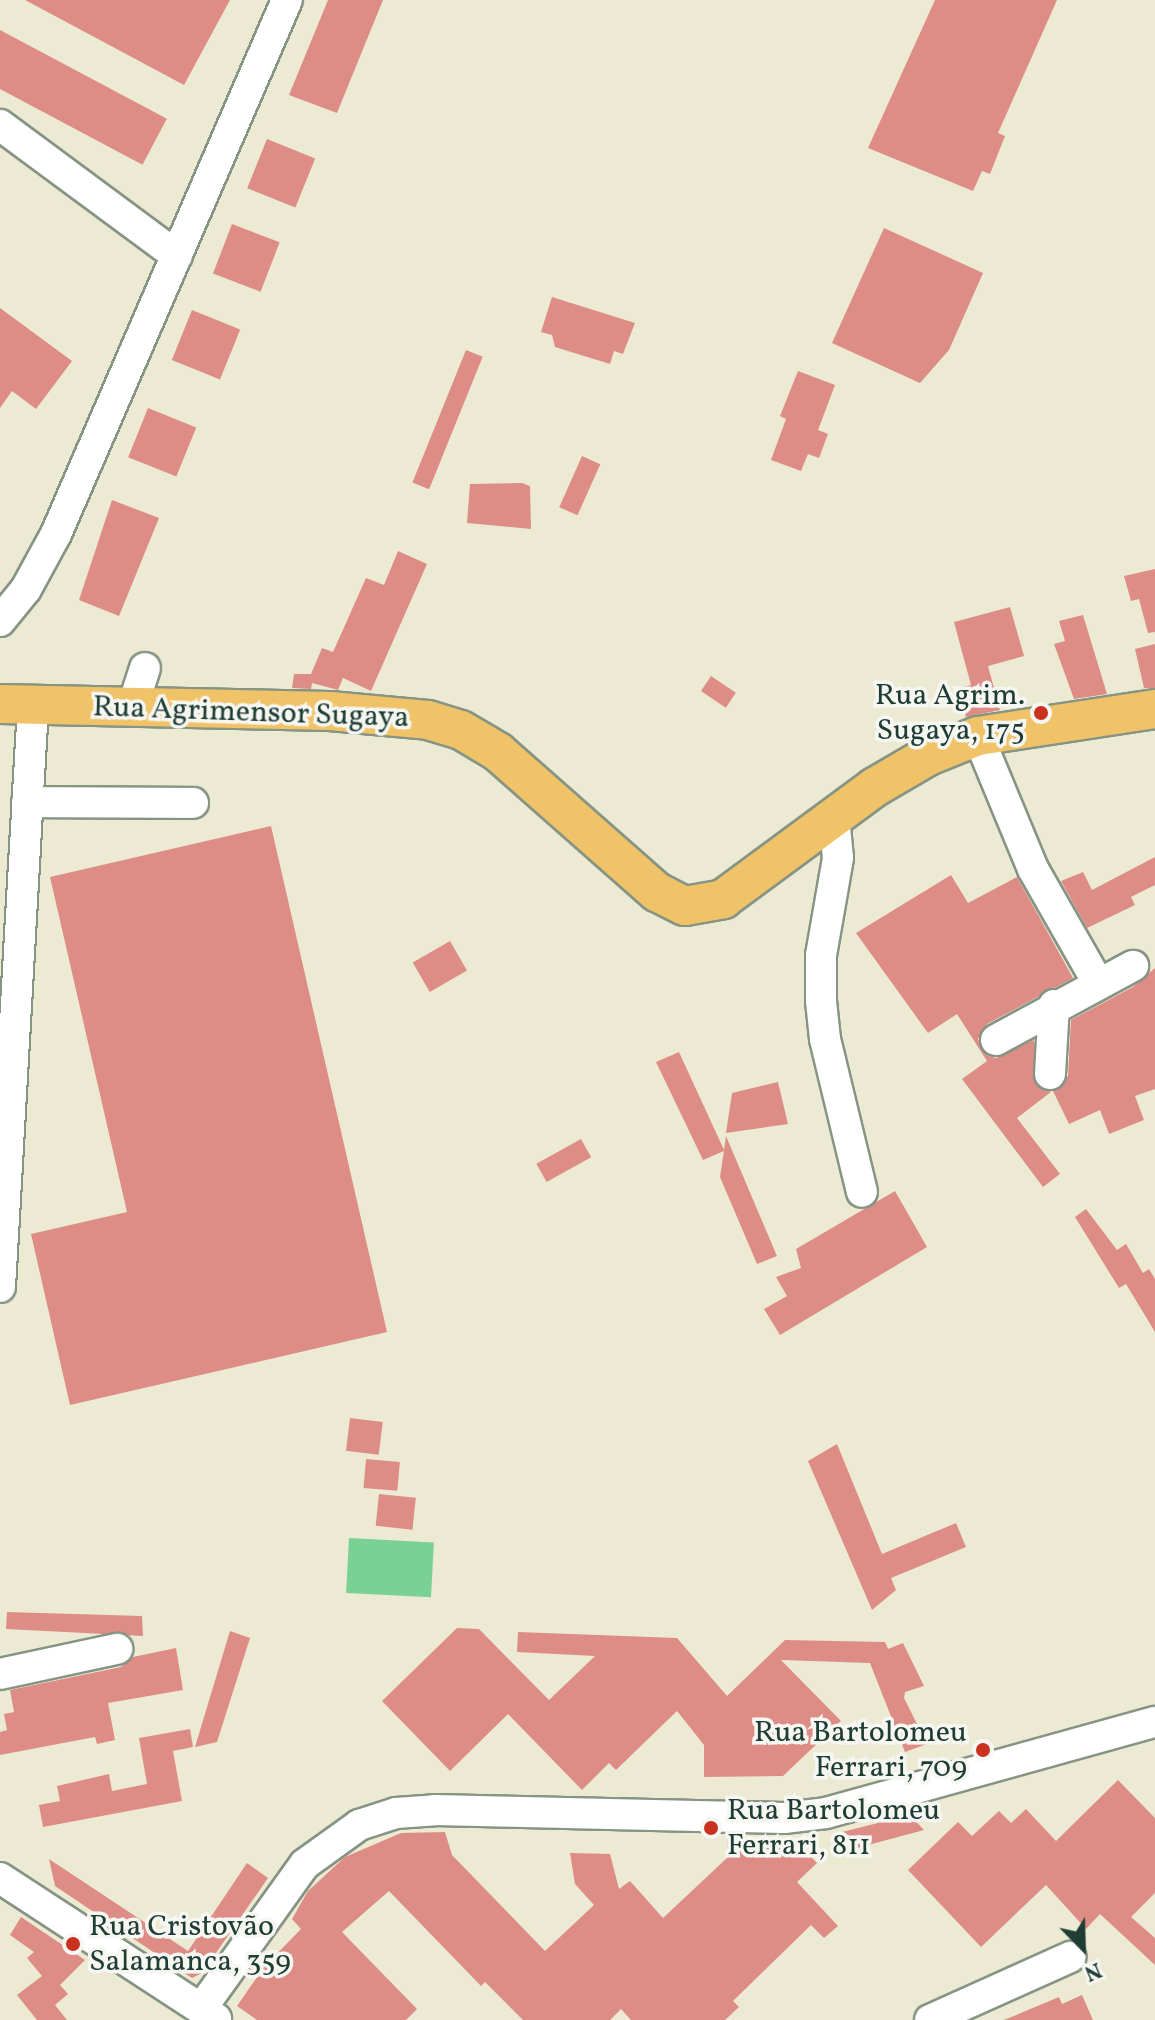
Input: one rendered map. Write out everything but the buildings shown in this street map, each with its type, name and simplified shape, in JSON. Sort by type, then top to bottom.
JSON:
[{"type":"main road","name":"Rua Agrimensor Sugaya","points":[[16,705],[390,715],[461,730],[498,752],[657,892],[685,906],[723,899],[834,816],[928,756],[978,736],[1155,709]]},
{"type":"street","points":[[0,621],[26,589],[56,534],[287,0]]},
{"type":"street","points":[[0,125],[177,256]]},
{"type":"street","points":[[132,708],[145,668]]},
{"type":"street","points":[[0,1287],[27,802],[16,705]]},
{"type":"street","points":[[978,736],[1033,869],[1098,983]]},
{"type":"street","points":[[27,802],[193,803]]},
{"type":"street","points":[[834,816],[838,858],[821,955],[821,1001],[828,1053],[862,1192]]},
{"type":"street","points":[[996,1040],[1054,1005],[1133,966]]},
{"type":"street","points":[[1050,1074],[1054,1005]]},
{"type":"street","points":[[0,1674],[117,1649]]},
{"type":"street","points":[[0,1878],[210,2015],[305,1864],[359,1825],[396,1813],[435,1810],[784,1818],[826,1813],[1155,1722]]},
{"type":"street","points":[[930,2020],[1070,1957]]},
{"type":"green space","points":[[349,1538],[434,1542],[431,1597],[346,1593]]},
{"type":"place","name":"Rua Agrim. Sugaya, 175","points":[[1041,713]]},
{"type":"place","name":"Rua Bartolomeu Ferrari, 709","points":[[983,1750]]},
{"type":"place","name":"Rua Bartolomeu Ferrari, 811","points":[[711,1828]]},
{"type":"place","name":"Rua Cristovão Salamanca, 359","points":[[73,1944]]}]
